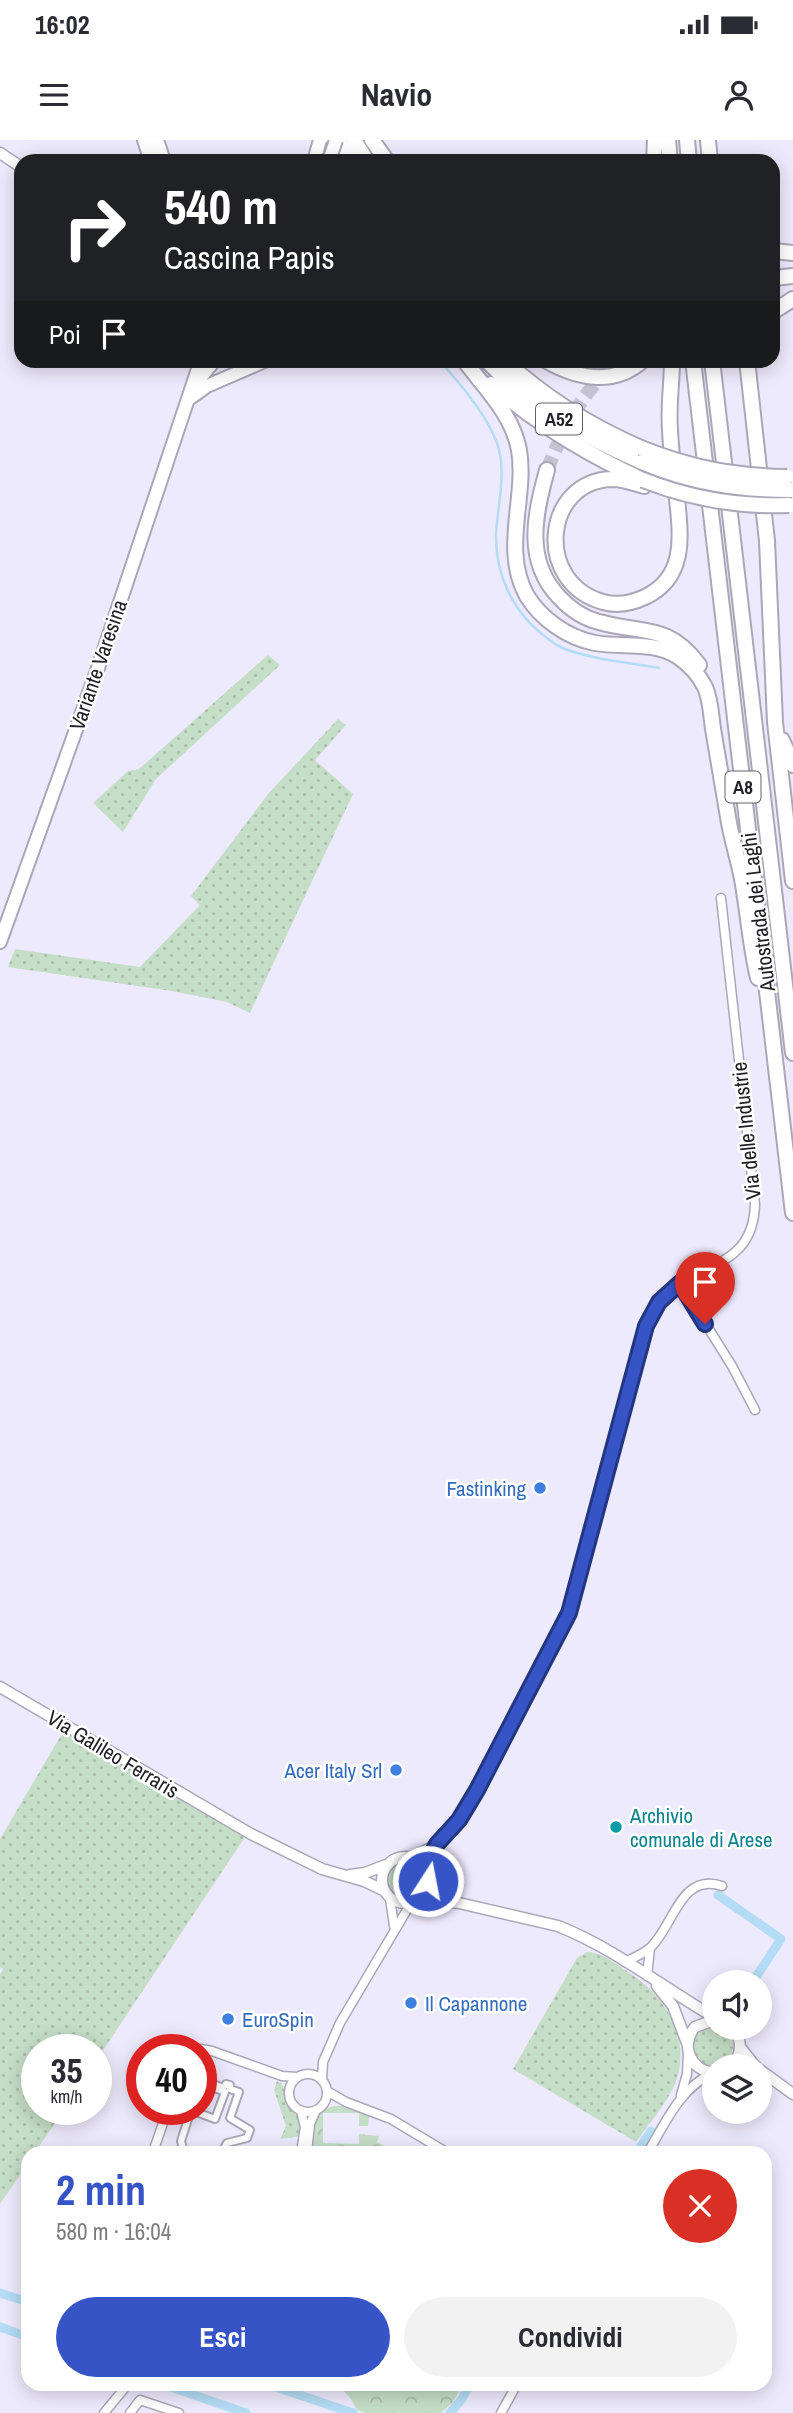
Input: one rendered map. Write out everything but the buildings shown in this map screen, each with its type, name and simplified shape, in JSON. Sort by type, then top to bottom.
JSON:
[{"type":"highway","points":[[472,368],[502,409],[517,442],[520,472],[514,540],[521,580],[528,597],[549,621],[576,638],[596,643],[655,647],[676,656],[690,666],[701,679],[708,696],[724,783]]},
{"type":"highway","points":[[475,368],[541,424],[643,483]]},
{"type":"highway","name":"A52","points":[[495,368],[519,391],[555,417],[597,442],[711,471],[752,476],[791,490]]},
{"type":"highway","name":"A52","points":[[514,368],[559,405],[668,473],[716,485],[791,490]]},
{"type":"highway","points":[[560,368],[600,378],[625,373],[632,368]]},
{"type":"highway","points":[[672,368],[669,424],[681,537],[676,565],[662,586],[644,598],[615,604],[591,598],[577,589],[559,563],[555,533],[560,516],[576,495],[596,482],[619,480],[643,483],[698,498],[762,506],[791,490]]},
{"type":"highway","name":"Autostrada dei Laghi","points":[[694,368],[793,1213]]},
{"type":"highway","name":"Autostrada dei Laghi","points":[[713,368],[793,1053]]},
{"type":"highway","points":[[741,368],[753,420]]},
{"type":"highway","points":[[748,368],[768,541],[775,722],[793,881]]},
{"type":"highway","points":[[547,470],[538,503],[535,541],[538,564],[545,580],[569,608],[583,617],[663,634],[677,642],[695,659],[708,680],[713,695],[728,817],[743,882],[750,946],[774,1046]]},
{"type":"highway","points":[[774,683],[782,742],[793,765]]},
{"type":"main road","name":"Variante Varesina","points":[[0,942],[98,668],[198,368]]},
{"type":"main road","name":"Variante Varesina","points":[[192,387],[208,368]]},
{"type":"main road","points":[[187,401],[207,386],[249,368]]},
{"type":"street","name":"Via delle Industrie","points":[[425,1868],[437,1844],[459,1820],[468,1805],[573,1603],[646,1326],[659,1302],[680,1283],[737,1252],[748,1239],[755,1204],[721,898]]},
{"type":"street","points":[[680,1283],[732,1366],[755,1410]]},
{"type":"street","name":"Via Galileo Ferraris","points":[[0,1687],[226,1821],[308,1863],[387,1894]]},
{"type":"street","name":"Via delle Industrie","points":[[410,1857],[437,1844]]},
{"type":"street","points":[[321,2080],[323,2062],[340,2023],[394,1930],[415,1900],[424,1893],[428,1881],[425,1868],[410,1857],[397,1858],[365,1873],[341,1875]]},
{"type":"street","points":[[386,1865],[381,1877],[394,1930]]},
{"type":"street","points":[[428,1881],[459,1903]]},
{"type":"street","points":[[625,1962],[650,1948],[693,1887],[707,1882],[722,1886]]},
{"type":"street","points":[[387,1894],[403,1903],[415,1900],[459,1903],[558,1926],[625,1962],[702,2010]]},
{"type":"street","points":[[650,1948],[647,1976],[673,2006],[688,2050],[697,2067],[702,2069]]},
{"type":"street","points":[[652,2146],[680,2098],[687,2074],[688,2050],[695,2027],[702,2023]]},
{"type":"street","points":[[738,2054],[739,2040]]},
{"type":"street","points":[[740,2047],[746,2054]]},
{"type":"street","points":[[217,2053],[282,2076],[297,2077],[309,2074],[323,2062]]},
{"type":"street","points":[[309,2074],[321,2080],[327,2091],[346,2102],[391,2119],[436,2146]]},
{"type":"street","points":[[282,2076],[289,2087],[289,2098],[301,2111],[305,2127],[303,2146]]},
{"type":"street","points":[[289,2087],[297,2077]]},
{"type":"street","points":[[680,2098],[702,2079]]},
{"type":"street","points":[[772,2079],[793,2094]]},
{"type":"street","points":[[772,2081],[777,2083]]},
{"type":"street","points":[[182,2146],[181,2141],[191,2110],[215,2119],[225,2092],[215,2088],[216,2085],[223,2088],[226,2084],[230,2085],[230,2089],[239,2092],[230,2118],[250,2130],[247,2138],[227,2143],[225,2146]]},
{"type":"street","points":[[308,2146],[310,2123],[316,2110],[324,2102],[327,2091]]},
{"type":"street","points":[[324,2102],[346,2102]]},
{"type":"street","points":[[301,2111],[316,2110]]},
{"type":"street","points":[[155,2146],[162,2125]]},
{"type":"street","points":[[104,2413],[122,2391]]},
{"type":"street","points":[[501,2413],[513,2391]]},
{"type":"street","points":[[130,2413],[141,2400],[178,2413]]},
{"type":"green space","points":[[268,655],[280,665],[156,779],[123,832],[93,803],[128,771],[139,769]]},
{"type":"green space","points":[[338,719],[346,725],[315,760],[353,794],[250,1013],[227,1002],[172,991],[8,967],[15,949],[140,967],[200,905],[191,896],[268,794]]},
{"type":"green space","points":[[68,1730],[247,1834],[112,2037],[112,2034],[21,2034],[21,2125],[54,2125],[39,2146],[21,2146],[21,2173],[0,2204],[0,1974],[3,1969],[0,1967],[0,1839],[60,1737]]},
{"type":"green space","points":[[404,1861],[417,1867],[423,1880],[417,1893],[404,1899],[391,1893],[385,1880],[391,1867]]},
{"type":"green space","points":[[587,1952],[612,1961],[646,1986],[666,2009],[678,2038],[680,2069],[675,2084],[636,2142],[513,2069],[577,1958]]},
{"type":"green space","points":[[702,2030],[702,2040],[732,2040],[732,2054],[702,2054],[702,2064],[694,2055],[694,2039]]},
{"type":"green space","points":[[277,2081],[281,2082],[288,2104],[300,2120],[301,2136],[280,2139],[286,2126],[274,2090]]},
{"type":"green space","points":[[345,2106],[369,2116],[368,2126],[359,2126],[359,2113],[323,2113],[323,2143],[359,2144],[359,2134],[379,2136],[377,2142],[385,2146],[311,2146],[314,2124],[326,2109]]},
{"type":"green space","points":[[344,2391],[459,2391],[453,2402],[441,2413],[366,2413],[357,2410]]},
{"type":"waterway","points":[[446,368],[480,410],[500,453],[502,476],[497,549],[503,578],[516,605],[535,628],[562,648],[600,658],[659,668]]},
{"type":"waterway","points":[[718,1895],[781,1939],[761,1970]]},
{"type":"waterway","points":[[641,2146],[651,2131]]},
{"type":"waterway","points":[[0,2293],[21,2300]]},
{"type":"waterway","points":[[0,2327],[21,2334]]},
{"type":"waterway","points":[[182,2391],[246,2413]]},
{"type":"waterway","points":[[288,2391],[353,2413]]},
{"type":"waterway","points":[[450,2413],[466,2391]]},
{"type":"tunnel","points":[[547,470],[575,411],[609,368]]},
{"type":"place","name":"Fastinking","points":[[540,1488]]},
{"type":"place","name":"Acer Italy Srl","points":[[396,1770]]},
{"type":"place","name":"Archivio comunale di Arese","points":[[616,1827]]},
{"type":"place","name":"Il Capannone","points":[[411,2003]]},
{"type":"place","name":"EuroSpin","points":[[228,2019]]},
{"type":"route","points":[[428,1881],[425,1868],[431,1855],[437,1844],[459,1820],[477,1790],[573,1603],[651,1313],[663,1297],[680,1283],[705,1324]]}]
